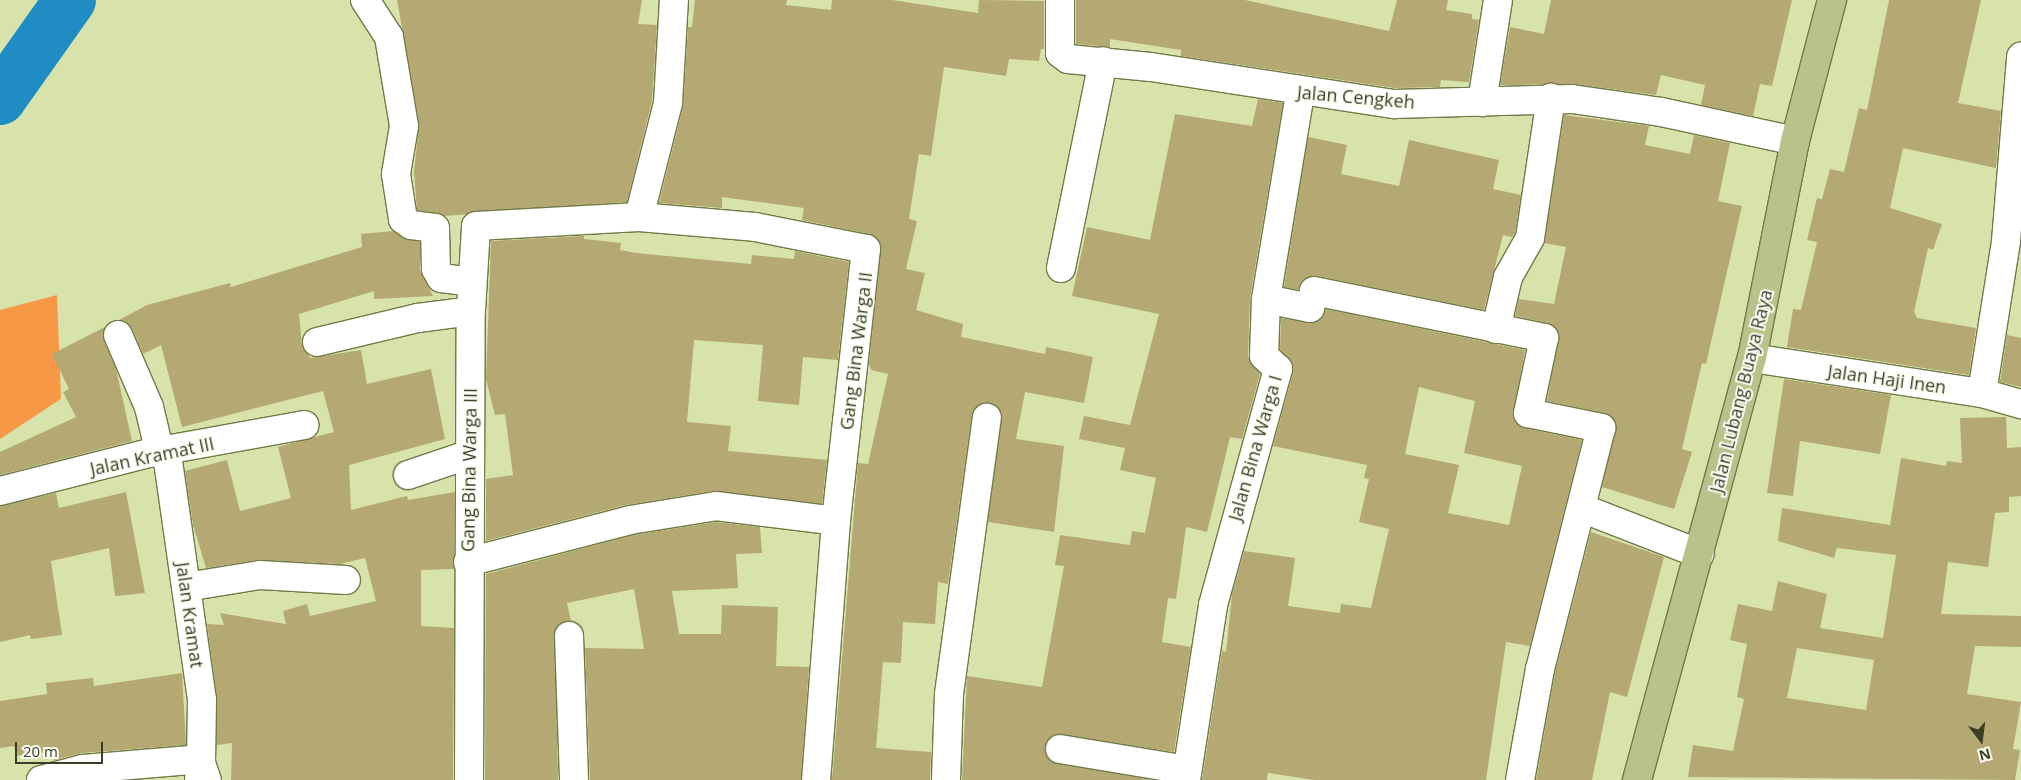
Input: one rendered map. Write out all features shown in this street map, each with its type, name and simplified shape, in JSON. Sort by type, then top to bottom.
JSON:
[{"type":"main road","name":"Jalan Lubang Buaya Raya","points":[[1637,780],[1752,358],[1795,141],[1832,0]]},
{"type":"street","points":[[365,0],[389,37],[404,126],[396,174],[403,219],[411,225],[436,228],[436,269],[441,278],[472,282]]},
{"type":"street","points":[[639,217],[668,103],[674,0]]},
{"type":"street","name":"Jalan Cengkeh","points":[[1060,0],[1060,53],[1068,59],[1102,61],[1300,93],[1394,104],[1551,98],[1661,112],[1795,141]]},
{"type":"street","points":[[1482,102],[1498,0]]},
{"type":"street","points":[[1982,392],[2006,241],[2021,57]]},
{"type":"street","points":[[1061,268],[1102,61]]},
{"type":"street","name":"Jalan Bina Warga I","points":[[1187,775],[1213,605],[1278,369],[1264,356],[1266,299],[1300,93]]},
{"type":"street","points":[[1496,329],[1508,277],[1530,238],[1551,98]]},
{"type":"street","name":"Gang Bina Warga II","points":[[541,224],[639,217],[755,226],[866,249],[836,521],[816,780]]},
{"type":"street","name":"Gang Bina Warga III","points":[[469,780],[468,562],[472,282],[480,223],[541,224]]},
{"type":"street","points":[[1266,299],[1310,308],[1314,291],[1544,338],[1528,413],[1601,428],[1584,509],[1540,669],[1520,780]]},
{"type":"street","points":[[317,342],[418,318],[471,311]]},
{"type":"street","name":"Jalan Kramat","points":[[118,335],[149,407],[160,453],[168,461],[202,700],[202,774]]},
{"type":"street","name":"Jalan Haji Inen","points":[[1752,358],[1982,392],[2021,404]]},
{"type":"street","points":[[946,780],[949,694],[987,418]]},
{"type":"street","name":"Jalan Kramat III","points":[[0,491],[160,453],[305,425]]},
{"type":"street","points":[[408,475],[470,454]]},
{"type":"street","points":[[468,562],[630,520],[716,506],[836,521]]},
{"type":"street","points":[[1584,509],[1700,554]]},
{"type":"street","points":[[186,587],[260,575],[346,580]]},
{"type":"street","points":[[569,636],[574,780]]},
{"type":"street","points":[[1060,750],[1187,775]]},
{"type":"street","points":[[41,780],[83,769],[202,774]]},
{"type":"shaded area","points":[[57,295],[61,399],[0,439],[0,310]]},
{"type":"building","points":[[397,0],[642,0],[638,24],[657,25],[652,101],[627,202],[444,216],[417,210],[414,172],[419,123]]},
{"type":"building","points":[[695,0],[787,0],[786,5],[831,10],[832,0],[892,0],[978,13],[979,0],[1044,1],[1044,49],[1041,49],[1039,61],[1009,59],[1006,76],[944,67],[931,156],[919,154],[909,219],[917,221],[906,269],[925,273],[916,310],[963,324],[961,337],[1045,354],[1046,347],[1093,357],[1084,403],[1025,392],[1016,439],[1064,446],[1054,532],[988,522],[1002,413],[989,403],[981,404],[972,415],[948,584],[938,582],[935,624],[903,622],[901,663],[883,662],[876,748],[931,752],[930,780],[832,780],[858,463],[868,464],[888,374],[871,370],[869,363],[881,244],[869,234],[802,220],[804,208],[722,197],[722,208],[659,203],[683,107],[688,27],[692,27]]},
{"type":"building","points":[[1076,0],[1245,0],[1389,31],[1397,0],[1448,0],[1446,10],[1472,14],[1472,19],[1479,20],[1469,82],[1441,80],[1440,87],[1395,88],[1181,56],[1181,50],[1110,39],[1110,47],[1076,44]]},
{"type":"building","points":[[1551,0],[1792,0],[1772,86],[1760,84],[1753,116],[1701,105],[1705,85],[1661,75],[1656,95],[1574,84],[1500,85],[1510,27],[1544,34]]},
{"type":"building","points":[[1889,0],[1981,0],[1958,103],[2001,111],[1996,168],[1903,148],[1890,208],[1942,224],[1933,250],[1928,248],[1914,312],[1917,318],[1976,328],[1969,375],[1787,347],[1793,309],[1801,310],[1817,242],[1807,240],[1817,198],[1822,199],[1830,169],[1844,172],[1859,108],[1867,110]]},
{"type":"building","points":[[1258,99],[1283,103],[1250,298],[1248,356],[1260,374],[1242,439],[1230,437],[1207,532],[1186,527],[1176,599],[1168,598],[1162,642],[1191,647],[1174,752],[1055,734],[1045,747],[1050,761],[1152,780],[962,780],[967,676],[1042,687],[1064,566],[1055,565],[1060,535],[1130,545],[1132,531],[1145,533],[1156,478],[1120,470],[1125,448],[1079,439],[1084,416],[1130,425],[1159,314],[1072,296],[1087,227],[1150,240],[1175,114],[1252,126]]},
{"type":"building","points":[[1564,115],[1649,126],[1645,145],[1690,154],[1694,135],[1730,143],[1718,201],[1742,206],[1706,364],[1702,363],[1682,449],[1692,452],[1674,509],[1602,487],[1616,423],[1604,413],[1547,401],[1559,333],[1548,323],[1515,316],[1519,299],[1554,304],[1566,247],[1544,243]]},
{"type":"building","points":[[1308,137],[1347,145],[1341,174],[1399,186],[1409,140],[1499,160],[1493,189],[1521,195],[1515,233],[1512,237],[1503,235],[1484,310],[1317,276],[1303,280],[1298,290],[1284,287]]},
{"type":"building","points":[[393,231],[420,242],[420,270],[433,296],[374,299],[374,291],[299,314],[302,345],[310,358],[361,350],[367,384],[431,369],[445,439],[349,465],[351,510],[407,496],[408,500],[455,492],[454,569],[421,570],[421,626],[454,628],[453,780],[231,780],[232,743],[217,745],[217,698],[207,624],[224,625],[220,613],[286,624],[283,611],[307,604],[310,616],[376,601],[365,558],[340,564],[258,560],[206,568],[193,525],[185,471],[227,460],[240,511],[291,498],[278,447],[334,432],[323,391],[182,427],[161,345],[143,354],[132,328],[119,320],[147,305],[230,283],[231,287],[362,247],[361,234]]},
{"type":"building","points":[[584,236],[584,239],[621,243],[620,250],[636,253],[751,264],[752,255],[794,259],[795,251],[849,262],[838,360],[803,357],[799,405],[758,401],[763,345],[694,340],[687,422],[731,426],[728,451],[827,460],[822,504],[713,491],[626,505],[486,541],[486,479],[513,475],[505,414],[495,415],[486,379],[491,241]]},
{"type":"building","points":[[1326,309],[1525,350],[1513,418],[1525,428],[1582,440],[1530,646],[1506,642],[1486,780],[1314,780],[1268,773],[1267,780],[1202,780],[1222,651],[1226,652],[1232,595],[1244,551],[1295,558],[1288,606],[1340,613],[1341,604],[1371,608],[1389,529],[1359,522],[1369,479],[1364,478],[1367,465],[1273,446],[1293,373],[1293,364],[1280,349],[1281,318],[1314,323]],"holes":[[[1419,387],[1475,401],[1464,453],[1522,466],[1509,525],[1448,513],[1459,465],[1405,454]]]},
{"type":"building","points":[[105,327],[104,341],[116,369],[132,441],[0,475],[0,452],[76,417],[63,392],[69,389],[52,354]]},
{"type":"building","points":[[2007,335],[2021,338],[2021,387],[2000,382]]},
{"type":"building","points":[[1784,379],[1891,395],[1880,454],[1800,441],[1793,496],[1767,493]]},
{"type":"building","points":[[2006,417],[2007,448],[2021,447],[2021,496],[2009,497],[2009,512],[1995,513],[1988,567],[1948,562],[1941,614],[2021,616],[2021,647],[1975,646],[1967,694],[2021,702],[2013,749],[2020,750],[2015,780],[1688,777],[1693,745],[1733,751],[1744,699],[1737,697],[1747,644],[1730,640],[1738,604],[1772,611],[1778,581],[1827,594],[1820,628],[1883,638],[1896,555],[1837,548],[1834,558],[1778,541],[1782,508],[1890,525],[1901,458],[1946,466],[1947,461],[1962,463],[1960,418]],"holes":[[[1797,648],[1874,660],[1866,710],[1787,698]]]},
{"type":"building","points":[[126,492],[145,593],[115,596],[109,548],[51,561],[62,635],[31,639],[30,635],[0,642],[0,506],[56,493],[59,508]]},
{"type":"building","points":[[716,522],[760,527],[762,553],[736,554],[738,588],[672,591],[679,634],[721,634],[722,605],[778,607],[776,666],[809,667],[801,780],[590,780],[585,648],[644,649],[634,589],[567,603],[571,621],[555,629],[558,780],[485,780],[486,574],[633,535]]},
{"type":"building","points":[[1591,532],[1664,557],[1627,697],[1610,692],[1592,780],[1536,780],[1555,672]]},
{"type":"building","points":[[182,673],[186,745],[82,753],[54,760],[53,751],[16,756],[14,746],[0,748],[0,701],[47,694],[46,683],[93,678],[94,686]]},
{"type":"waterway","points":[[0,99],[70,0]]}]
